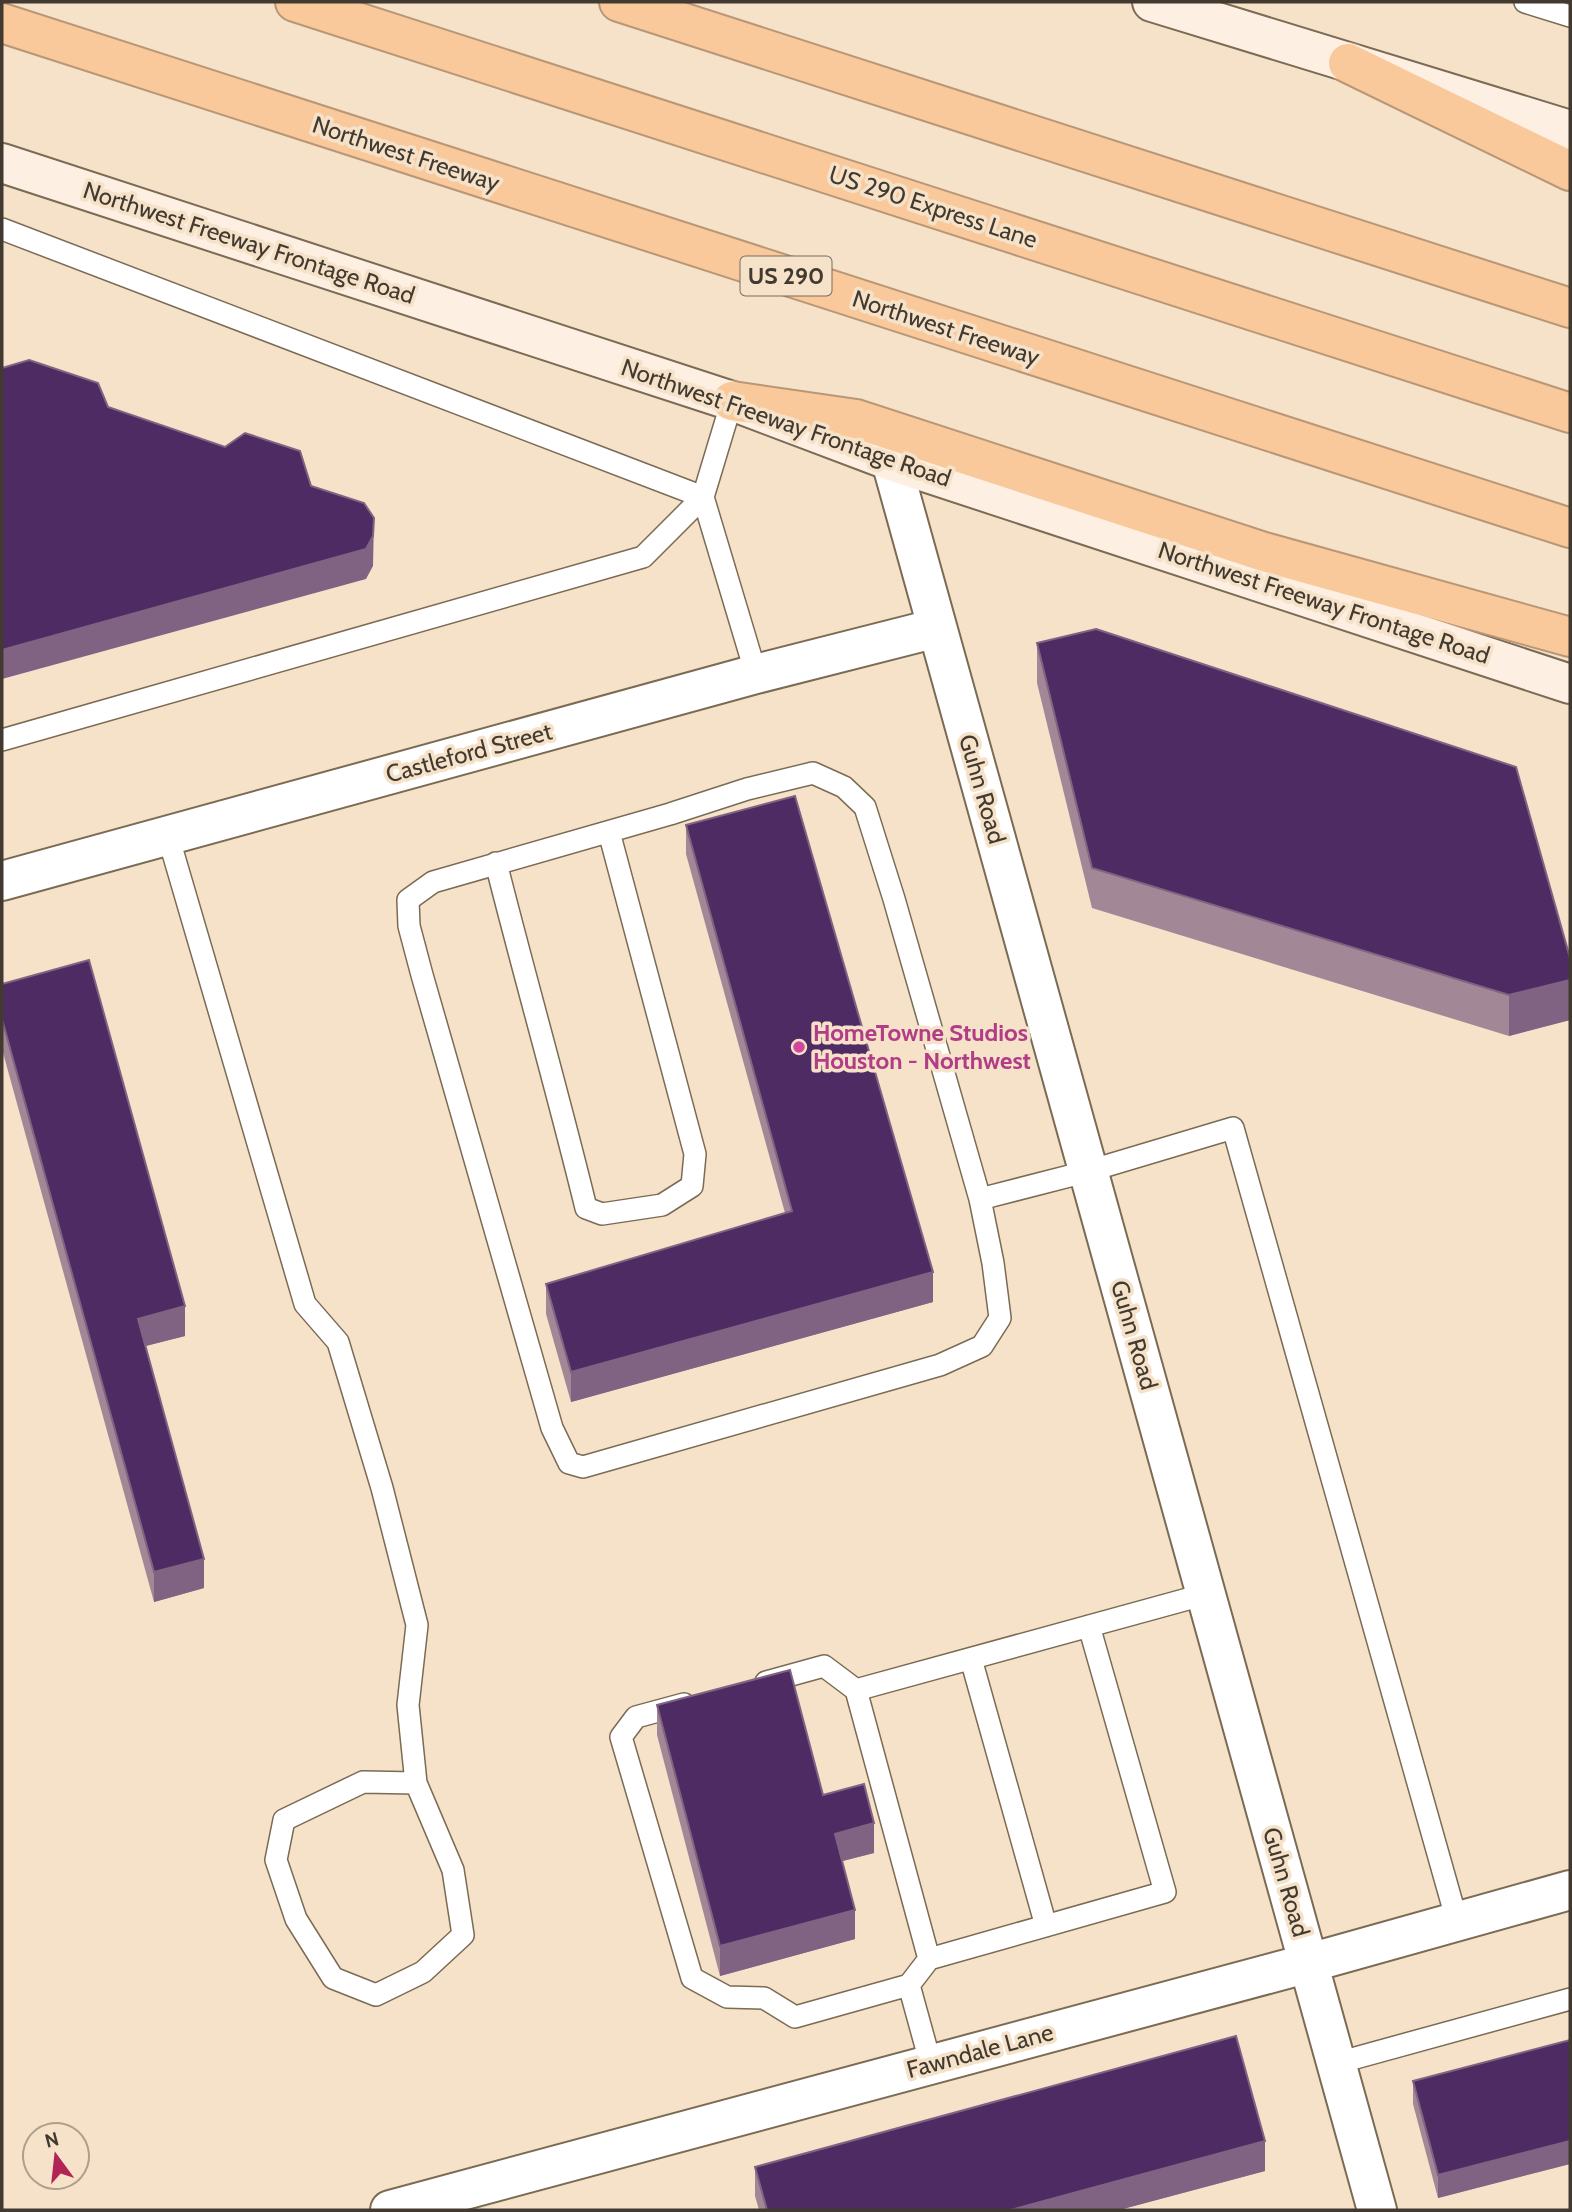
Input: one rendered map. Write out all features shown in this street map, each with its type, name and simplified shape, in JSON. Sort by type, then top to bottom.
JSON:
[{"type":"highway","name":"US 290 Express Lane","points":[[295,2],[1570,413]]},
{"type":"highway","points":[[619,2],[1570,308]]},
{"type":"highway","name":"Northwest Freeway","points":[[2,23],[1570,528]]},
{"type":"highway","points":[[1349,62],[1570,172]]},
{"type":"highway","points":[[732,401],[856,419],[1264,552],[1570,638]]},
{"type":"main road","points":[[1152,2],[1570,130]]},
{"type":"main road","name":"Northwest Freeway Frontage Road","points":[[2,163],[732,401],[891,461],[1570,684]]},
{"type":"street","name":"Guhn Road","points":[[891,461],[1377,2210]]},
{"type":"street","name":"Castleford Street","points":[[2,881],[756,674],[937,628]]},
{"type":"street","name":"Fawndale Lane","points":[[390,2210],[1570,1889]]},
{"type":"lane","points":[[1525,2],[1570,16]]},
{"type":"lane","points":[[2,229],[704,497]]},
{"type":"lane","points":[[2,740],[643,557],[704,497],[732,401]]},
{"type":"lane","points":[[704,497],[756,674]]},
{"type":"lane","points":[[813,773],[844,787],[865,807],[980,1199],[993,1263],[1000,1318],[982,1346],[940,1365],[583,1467],[569,1463],[548,1415],[409,926],[408,901],[433,882],[609,832],[747,789],[813,773]]},
{"type":"lane","points":[[496,863],[586,1208],[602,1214],[662,1205],[692,1186],[695,1154],[609,832]]},
{"type":"lane","points":[[168,836],[305,1304],[338,1342],[382,1488],[417,1625],[408,1705],[416,1783],[453,1870],[463,1935],[422,1972],[376,1994],[333,1978],[296,1919],[276,1860],[284,1820],[363,1782],[416,1783]]},
{"type":"lane","points":[[980,1199],[1088,1171],[1233,1128],[1457,1921]]},
{"type":"lane","points":[[856,1690],[1206,1594]]},
{"type":"lane","points":[[703,1699],[636,1717],[621,1737],[692,1978],[727,1997],[764,1998],[795,2017],[909,1985],[929,1959],[1165,1892],[1089,1626]]},
{"type":"lane","points":[[971,1659],[1046,1926]]},
{"type":"lane","points":[[743,1688],[824,1666],[856,1690],[929,1959]]},
{"type":"lane","points":[[909,1985],[931,2065]]},
{"type":"lane","points":[[1337,2063],[1570,1999]]},
{"type":"building","points":[[29,360],[98,383],[108,407],[225,447],[245,433],[300,451],[311,486],[364,503],[374,518],[373,536],[366,549],[2,650],[2,368]]},
{"type":"building","points":[[1096,629],[1516,767],[1570,958],[1570,980],[1509,995],[1092,868],[1037,643]]},
{"type":"building","name":"HomeTowne Studios Houston - Northwest","points":[[795,796],[933,1272],[571,1372],[546,1284],[792,1211],[686,825]]},
{"type":"building","points":[[89,960],[185,1306],[138,1319],[204,1559],[154,1572],[2,1019],[2,984]]},
{"type":"building","points":[[790,1670],[823,1795],[864,1784],[874,1823],[835,1834],[855,1910],[720,1946],[657,1705]]},
{"type":"building","points":[[1236,2036],[1265,2141],[1011,2210],[767,2210],[755,2167]]},
{"type":"building","points":[[1570,2040],[1570,2141],[1438,2175],[1413,2081]]},
{"type":"place","name":"HomeTowne Studios Houston - Northwest","points":[[799,1047]]}]
